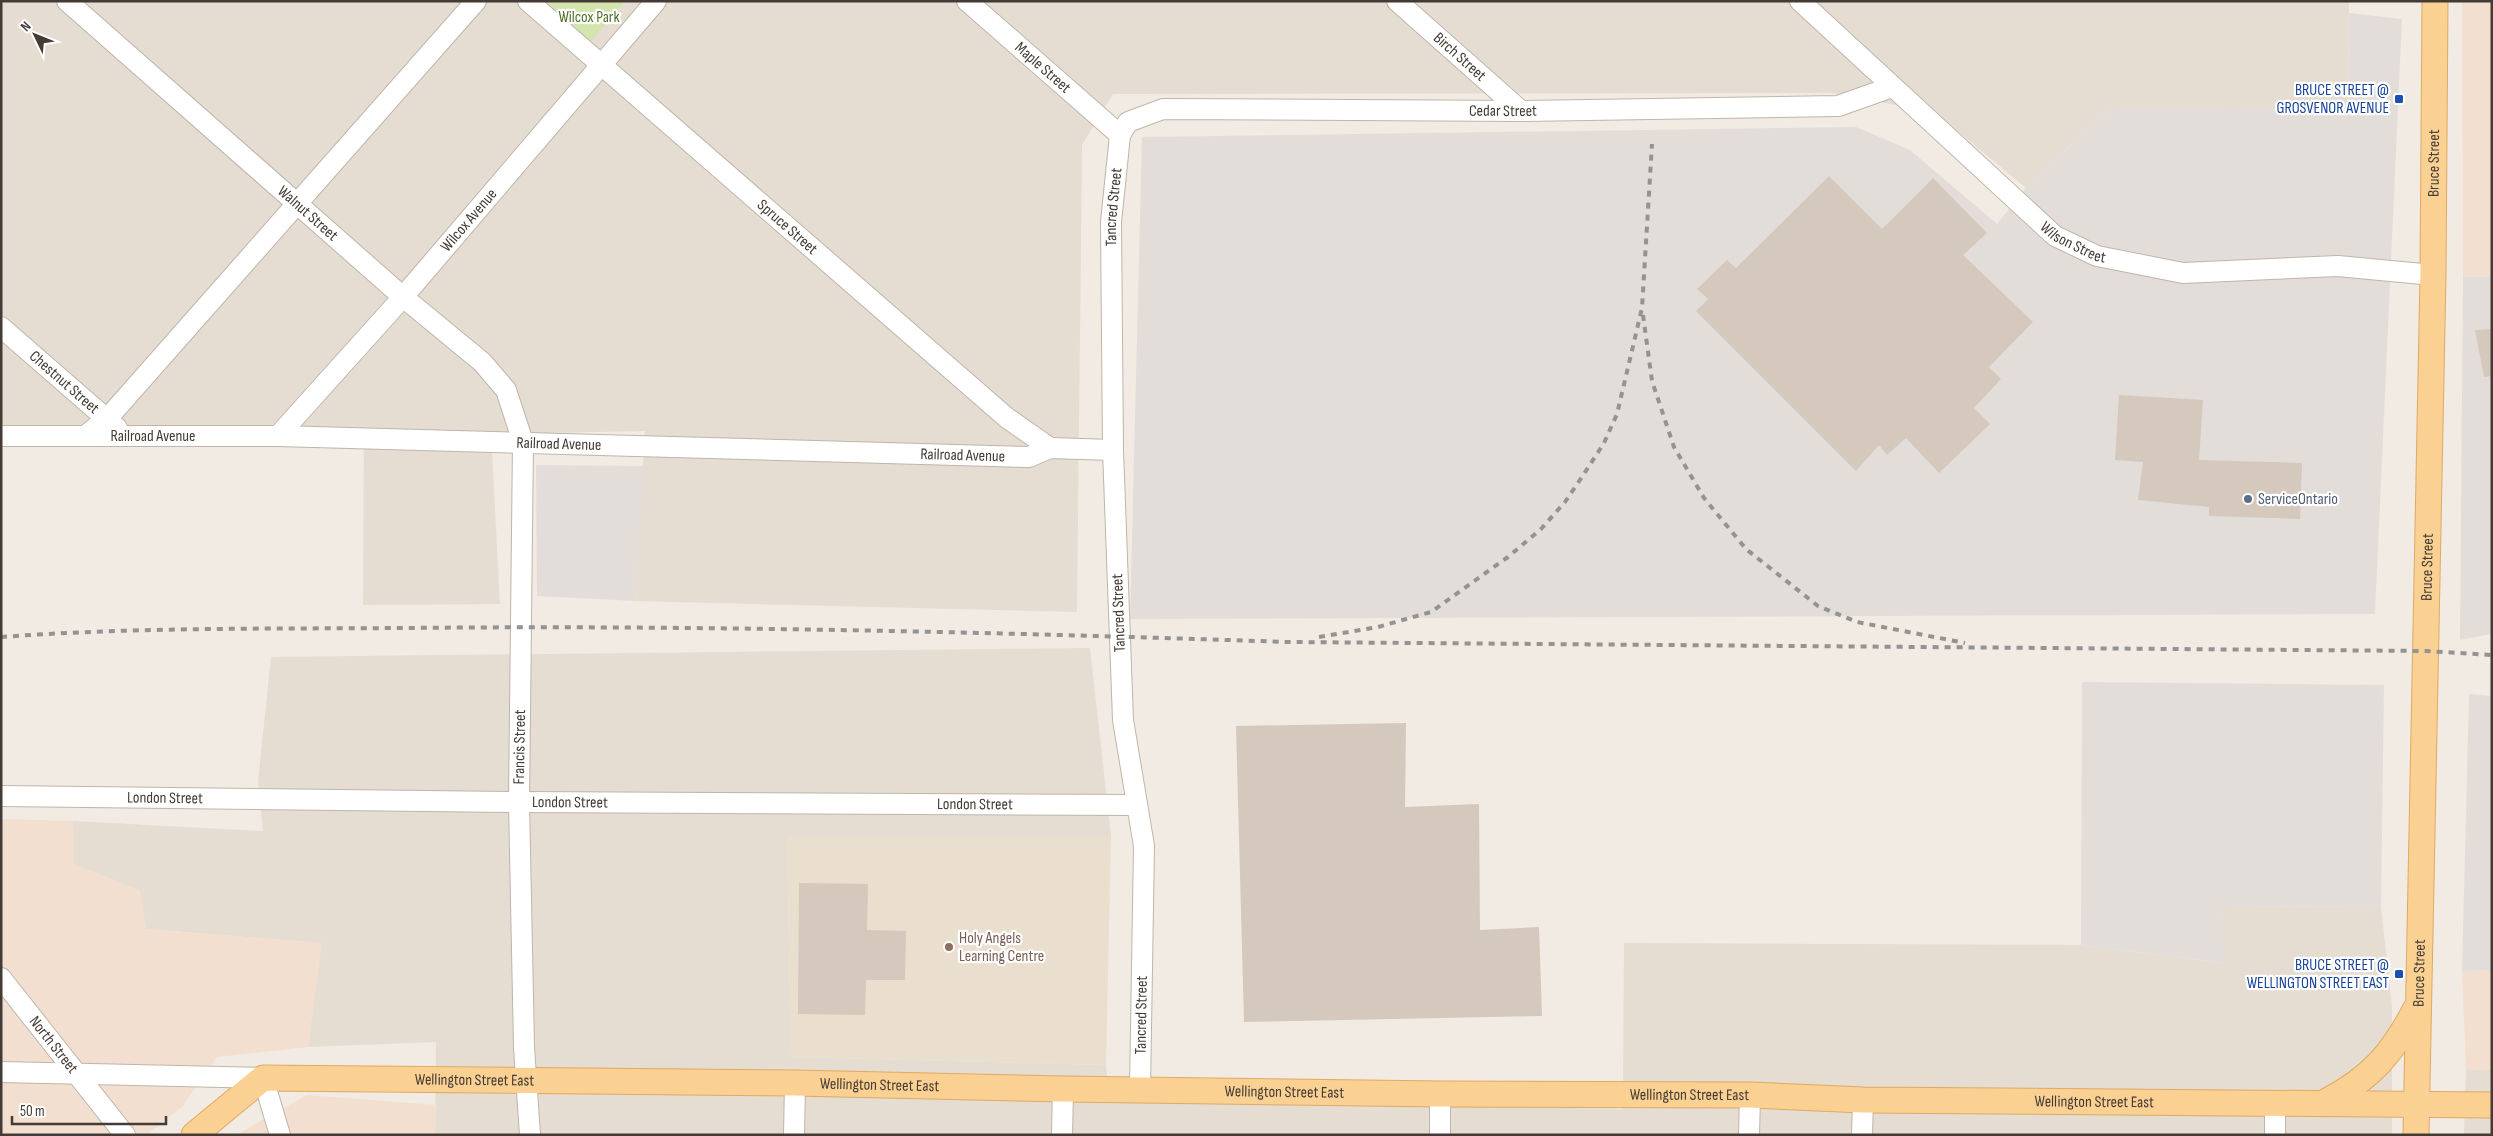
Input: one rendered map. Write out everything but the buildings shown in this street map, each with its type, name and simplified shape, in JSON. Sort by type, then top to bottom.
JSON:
[{"type":"main road","name":"Bruce Street","points":[[2416,1135],[2417,1006],[2433,275],[2435,1]]},
{"type":"main road","points":[[2324,1102],[2351,1088],[2375,1070],[2399,1041],[2417,1006]]},
{"type":"main road","points":[[194,1135],[263,1078]]},
{"type":"main road","name":"Wellington Street East","points":[[263,1078],[795,1082],[1063,1089],[1440,1094],[1750,1095],[1863,1100],[2324,1102],[2492,1105]]},
{"type":"street","name":"Walnut Street","points":[[67,1],[404,297],[482,362],[506,390],[523,442]]},
{"type":"street","points":[[85,436],[107,419],[476,1]]},
{"type":"street","name":"Spruce Street","points":[[528,1],[1007,418],[1050,448]]},
{"type":"street","name":"Wilcox Avenue","points":[[278,436],[404,297],[656,1]]},
{"type":"street","name":"Maple Street","points":[[967,1],[1120,135]]},
{"type":"street","name":"Birch Street","points":[[1398,1],[1521,111]]},
{"type":"street","name":"Wilson Street","points":[[1800,1],[2055,236],[2097,256],[2183,273],[2338,266],[2433,275]]},
{"type":"street","name":"Cedar Street","points":[[1120,135],[1128,122],[1163,109],[1521,111],[1838,106],[1892,87]]},
{"type":"street","name":"Tancred Street","points":[[1120,135],[1111,222],[1114,450],[1123,720],[1144,846],[1140,1089]]},
{"type":"street","name":"Chestnut Street","points":[[1,327],[126,436]]},
{"type":"street","name":"Railroad Avenue","points":[[1,436],[278,436],[1029,457],[1050,448],[1114,450]]},
{"type":"street","name":"Francis Street","points":[[523,442],[519,802],[524,1048],[530,1135]]},
{"type":"street","name":"London Street","points":[[1,796],[519,802],[1137,805]]},
{"type":"street","name":"North Street","points":[[1,978],[125,1135]]},
{"type":"street","points":[[1,1089],[7,1072]]},
{"type":"street","name":"Wellington Street East","points":[[7,1072],[263,1078]]},
{"type":"street","points":[[263,1078],[280,1135]]},
{"type":"street","points":[[794,1135],[795,1082]]},
{"type":"street","points":[[1062,1135],[1063,1089]]},
{"type":"street","points":[[1440,1094],[1440,1135]]},
{"type":"street","points":[[1749,1135],[1750,1095]]},
{"type":"street","points":[[1862,1135],[1863,1100]]},
{"type":"street","points":[[2275,1103],[2275,1135]]},
{"type":"shaded area","points":[[1,1],[2349,1],[2348,107],[2109,109],[2026,188],[1936,113],[1834,93],[1113,94],[1082,145],[1077,612],[635,601],[645,431],[491,434],[500,604],[363,605],[364,430],[1,428]]},
{"type":"shaded area","points":[[2462,1],[2492,1],[2492,277],[2463,277]]},
{"type":"shaded area","points":[[2349,13],[2402,19],[2375,614],[1130,619],[1142,137],[1856,127],[1910,150],[1997,224],[2026,188],[2109,109],[2348,107]]},
{"type":"shaded area","points":[[2463,277],[2492,277],[2492,634],[2460,640]]},
{"type":"shaded area","points":[[536,465],[644,466],[635,601],[537,596]]},
{"type":"shaded area","points":[[1090,648],[1111,836],[787,837],[791,1057],[1106,1065],[1109,1098],[1623,1109],[1624,943],[2081,945],[2224,963],[2221,906],[2381,907],[2392,1006],[2392,1135],[435,1135],[436,1042],[308,1047],[321,943],[146,929],[139,890],[74,864],[73,821],[263,831],[258,782],[271,657]]},
{"type":"shaded area","points":[[2082,682],[2384,685],[2381,907],[2221,906],[2225,963],[2081,945]]},
{"type":"shaded area","points":[[2469,694],[2492,696],[2492,970],[2462,971]]},
{"type":"shaded area","points":[[1,819],[73,821],[74,864],[140,890],[146,929],[322,943],[308,1047],[217,1057],[182,1107],[146,1135],[1,1135]]},
{"type":"shaded area","name":"Holy Angels Learning Centre","points":[[787,836],[1111,836],[1106,1065],[791,1057]]},
{"type":"shaded area","points":[[2492,970],[2492,1070],[2466,1069],[2462,971]]},
{"type":"shaded area","points":[[2466,1069],[2492,1070],[2492,1135],[2464,1135]]},
{"type":"shaded area","points":[[307,1095],[437,1105],[435,1135],[236,1135]]},
{"type":"green space","name":"Wilcox Park","points":[[546,1],[625,1],[591,41]]},
{"type":"railway","points":[[1319,637],[1378,627],[1431,612],[1508,557],[1541,529],[1565,502],[1582,477],[1604,443],[1617,414],[1642,308],[1652,144]]},
{"type":"railway","points":[[1643,315],[1652,381],[1674,447],[1704,498],[1746,549],[1818,606],[1857,622],[1965,643]]},
{"type":"railway","points":[[1,637],[202,629],[734,628],[956,632],[1288,642],[2426,651],[2492,655]]},
{"type":"place","name":"BRUCE STREET @ GROSVENOR AVENUE","points":[[2399,99]]},
{"type":"place","name":"ServiceOntario","points":[[2248,499]]},
{"type":"place","name":"Holy Angels Learning Centre","points":[[949,947]]},
{"type":"place","name":"BRUCE STREET @ WELLINGTON STREET EAST","points":[[2399,974]]}]
